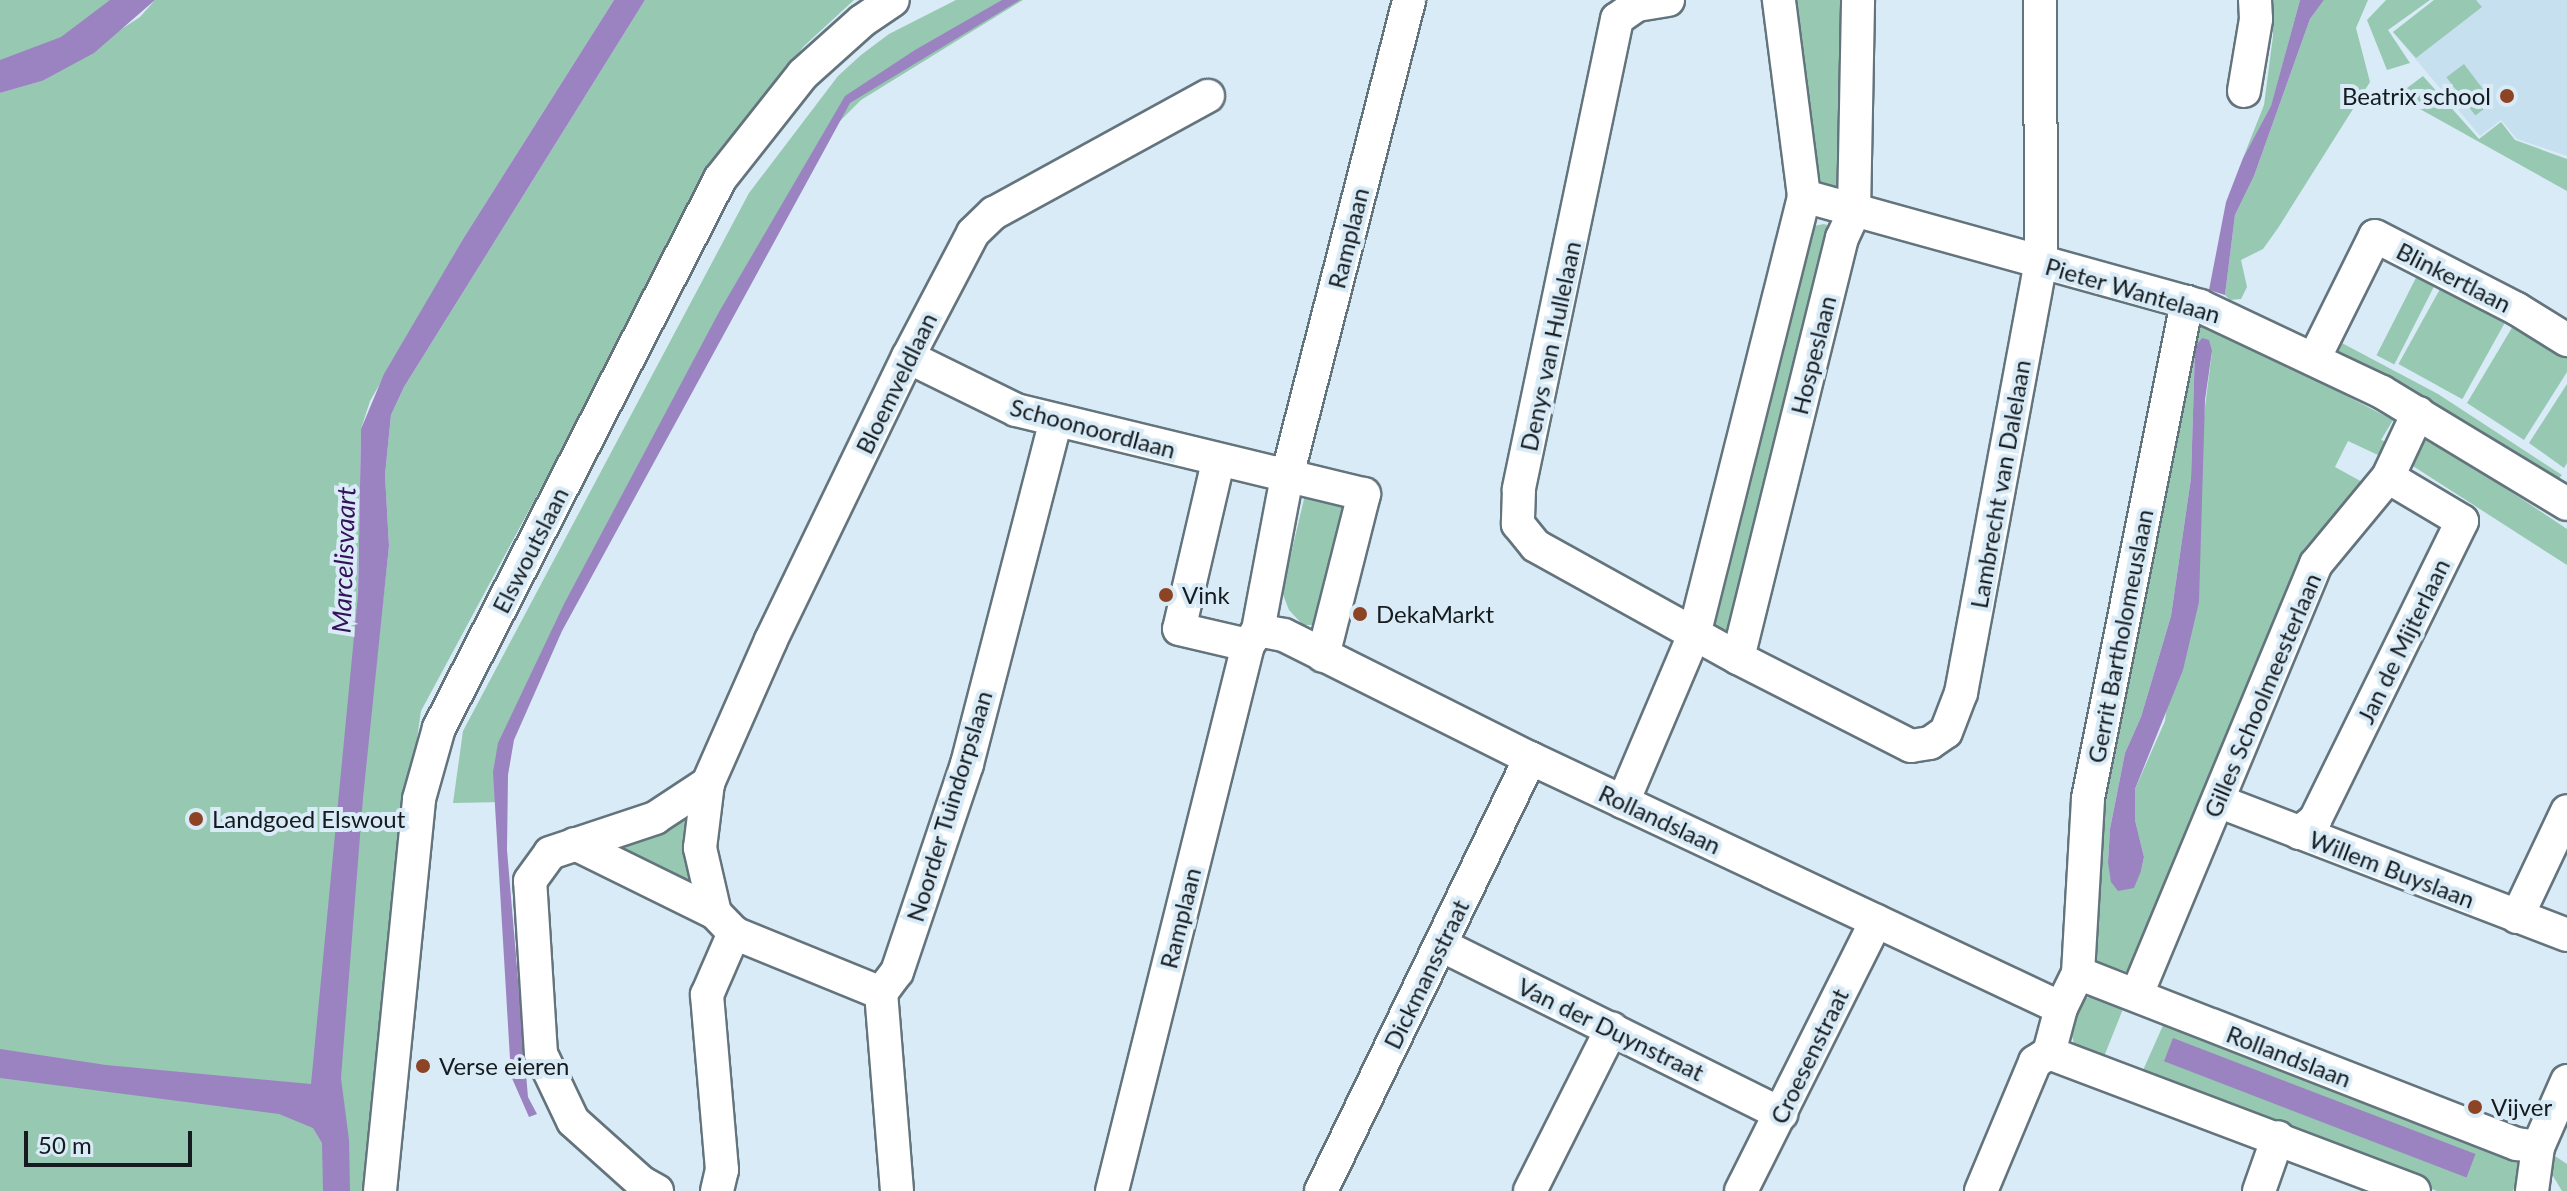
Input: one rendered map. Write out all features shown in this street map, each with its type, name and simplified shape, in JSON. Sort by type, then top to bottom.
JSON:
[{"type":"street","name":"Elswoutslaan","points":[[380,1191],[419,799],[439,728],[720,179],[803,74],[862,21],[893,0]]},
{"type":"street","name":"Ramplaan","points":[[1112,1191],[1253,638],[1287,476],[1409,0]]},
{"type":"street","name":"Denys van Hullelaan","points":[[1668,0],[1637,5],[1617,19],[1519,490],[1518,524],[1536,546],[1694,635]]},
{"type":"street","name":"Hospeslaan","points":[[1623,802],[1694,635],[1804,196],[1779,0]]},
{"type":"street","name":"Hospeslaan","points":[[1738,658],[1842,238],[1854,212],[1858,0]]},
{"type":"street","name":"Lambrecht van Dalelaan","points":[[1738,658],[1911,746],[1930,743],[1946,732],[1961,693],[1968,659],[2041,263],[2040,0]]},
{"type":"street","points":[[2244,91],[2256,19],[2255,0]]},
{"type":"street","name":"Bloemveldlaan","points":[[725,923],[700,848],[708,783],[771,640],[908,357],[973,233],[994,213],[1208,96]]},
{"type":"street","name":"Pieter Wantelaan","points":[[1804,196],[2187,302],[2314,359],[2418,413],[2565,498]]},
{"type":"street","name":"Blinkertlaan","points":[[2314,359],[2375,236],[2517,309],[2567,340]]},
{"type":"street","name":"Gerrit Bartholomeuslaan","points":[[2078,973],[2088,798],[2187,302]]},
{"type":"street","name":"Schoonoordlaan","points":[[908,357],[1016,410],[1218,462],[1287,476]]},
{"type":"street","name":"Gilles Schoolmeesterlaan","points":[[2137,994],[2316,564],[2388,477],[2418,413]]},
{"type":"street","name":"Noorder Tuindorpslaan","points":[[881,993],[897,972],[967,764],[1056,421]]},
{"type":"street","points":[[1218,462],[1179,629],[1253,638]]},
{"type":"street","points":[[1287,476],[1364,494],[1323,656]]},
{"type":"street","name":"Jan de Mijterlaan","points":[[2299,833],[2315,820],[2462,521],[2388,477]]},
{"type":"street","name":"Rollandslaan","points":[[1253,638],[1284,635],[1530,758],[2061,1008]]},
{"type":"street","points":[[1694,635],[1738,658]]},
{"type":"street","name":"Dickmansstraat","points":[[1321,1191],[1530,758]]},
{"type":"street","points":[[657,1191],[641,1182],[573,1121],[541,1054],[530,881],[550,853],[655,818],[708,783]]},
{"type":"street","name":"Willem Buyslaan","points":[[2218,801],[2567,935]]},
{"type":"street","points":[[2517,917],[2567,811]]},
{"type":"street","points":[[575,844],[725,923],[881,993],[897,1191]]},
{"type":"street","name":"Croesenstraat","points":[[1741,1191],[1876,921]]},
{"type":"street","points":[[717,1191],[722,1170],[707,995],[725,923]]},
{"type":"street","name":"Van der Duynstraat","points":[[1441,945],[1781,1114]]},
{"type":"street","points":[[1981,1191],[2035,1062],[2049,1053],[2061,1008],[2078,973]]},
{"type":"street","name":"Rollandslaan","points":[[2078,973],[2517,1144],[2538,1147]]},
{"type":"street","points":[[1530,1191],[1612,1028]]},
{"type":"street","points":[[2049,1053],[2278,1137],[2414,1191]]},
{"type":"street","points":[[2532,1191],[2538,1147],[2567,1081]]},
{"type":"street","points":[[2259,1191],[2278,1137]]},
{"type":"shaded area","points":[[110,0],[155,0],[94,53],[42,81],[0,93],[0,60],[61,37]]},
{"type":"shaded area","points":[[614,0],[645,0],[404,387],[391,415],[385,475],[389,546],[363,798],[341,1078],[349,1140],[350,1191],[323,1191],[322,1143],[313,1128],[279,1114],[0,1078],[0,1049],[106,1065],[311,1084],[358,595],[361,429],[384,374],[463,239]]},
{"type":"shaded area","points":[[1002,0],[1020,0],[850,103],[562,631],[514,740],[508,775],[507,850],[528,1097],[537,1114],[529,1117],[511,1076],[493,772],[498,743],[564,604],[719,312],[845,96],[915,50]]},
{"type":"shaded area","points":[[2300,0],[2324,0],[2310,19],[2254,176],[2235,215],[2225,295],[2209,290],[2226,202],[2243,158],[2271,106]]},
{"type":"shaded area","name":"Beatrix school","points":[[2434,0],[2567,0],[2567,156],[2517,139],[2501,120],[2480,136],[2393,32]]},
{"type":"shaded area","points":[[2202,338],[2209,340],[2212,351],[2205,400],[2199,602],[2183,670],[2135,789],[2135,820],[2144,857],[2141,871],[2134,888],[2118,891],[2111,882],[2108,862],[2110,829],[2125,753],[2141,717],[2171,616],[2191,478],[2195,347]]},
{"type":"shaded area","points":[[2173,1038],[2475,1154],[2467,1177],[2164,1061]]},
{"type":"green space","points":[[0,0],[121,0],[100,25],[0,72]]},
{"type":"green space","points":[[155,0],[614,0],[463,239],[370,401],[361,429],[358,595],[367,750],[389,546],[385,475],[391,415],[404,387],[645,0],[854,0],[804,46],[740,128],[654,278],[421,711],[402,842],[370,1191],[0,1191],[0,93],[42,81],[140,17]]},
{"type":"green space","points":[[956,0],[1023,0],[861,100],[832,129],[562,623],[508,746],[504,802],[453,803],[463,731],[749,193],[838,76],[889,34]]},
{"type":"green space","points":[[1791,0],[1851,0],[1846,179],[1834,187],[1823,187],[1816,178]]},
{"type":"green space","points":[[2273,0],[2300,0],[2271,107],[2243,158],[2264,105],[2273,36]]},
{"type":"green space","points":[[2324,0],[2368,0],[2356,28],[2370,82],[2263,249],[2241,260],[2247,287],[2241,299],[2230,300],[2225,295],[2235,215],[2254,176],[2310,19]]},
{"type":"green space","points":[[2386,0],[2430,0],[2388,30],[2410,63],[2387,70],[2367,20]]},
{"type":"green space","points":[[2434,0],[2476,0],[2482,7],[2416,58],[2393,32]]},
{"type":"green space","points":[[2464,64],[2493,102],[2475,116],[2446,77]]},
{"type":"green space","points":[[2423,76],[2479,139],[2501,122],[2515,140],[2567,159],[2567,191],[2402,99],[2399,94]]},
{"type":"green space","points":[[1824,224],[1835,228],[1732,641],[1707,628],[1808,227]]},
{"type":"green space","points":[[2421,268],[2439,277],[2394,364],[2377,355]]},
{"type":"green space","points":[[2445,280],[2509,315],[2462,399],[2398,364]]},
{"type":"green space","points":[[2516,321],[2567,352],[2567,372],[2524,440],[2467,403]]},
{"type":"green space","points":[[2192,322],[2204,322],[2393,420],[2381,440],[2387,442],[2378,455],[2348,441],[2335,467],[2364,483],[2303,550],[2307,555],[2131,973],[2089,959],[2090,823]],"holes":[[[2195,347],[2212,352],[2165,721],[2135,789],[2135,820],[2144,857],[2141,871],[2108,862],[2110,829],[2125,753],[2141,717],[2171,616],[2191,478]]]},
{"type":"green space","points":[[2340,342],[2438,394],[2562,475],[2555,483],[2396,388],[2332,347]]},
{"type":"green space","points":[[2567,384],[2567,463],[2564,468],[2529,443]]},
{"type":"green space","points":[[2418,430],[2567,529],[2567,565],[2402,459]]},
{"type":"green space","points":[[1305,495],[1350,506],[1320,625],[1303,625],[1289,610],[1282,592]]},
{"type":"green space","points":[[693,810],[694,891],[618,859],[618,843]]},
{"type":"green space","points":[[2099,994],[2127,999],[2101,1064],[2075,1047],[2070,1029],[2073,1014],[2083,999]]},
{"type":"green space","points":[[2169,1012],[2516,1158],[2519,1174],[2513,1191],[2437,1191],[2140,1077]]},
{"type":"green space","points":[[2555,1156],[2567,1164],[2567,1191],[2562,1191],[2547,1166]]},
{"type":"place","name":"Beatrix school","points":[[2507,96]]},
{"type":"place","name":"Vink","points":[[1166,595]]},
{"type":"place","name":"DekaMarkt","points":[[1360,614]]},
{"type":"place","name":"Landgoed Elswout","points":[[196,819]]},
{"type":"place","name":"Verse eieren","points":[[423,1066]]},
{"type":"place","name":"Vijver","points":[[2475,1107]]},
{"type":"water label","name":"Marcelisvaart","points":[[344,560]]}]
